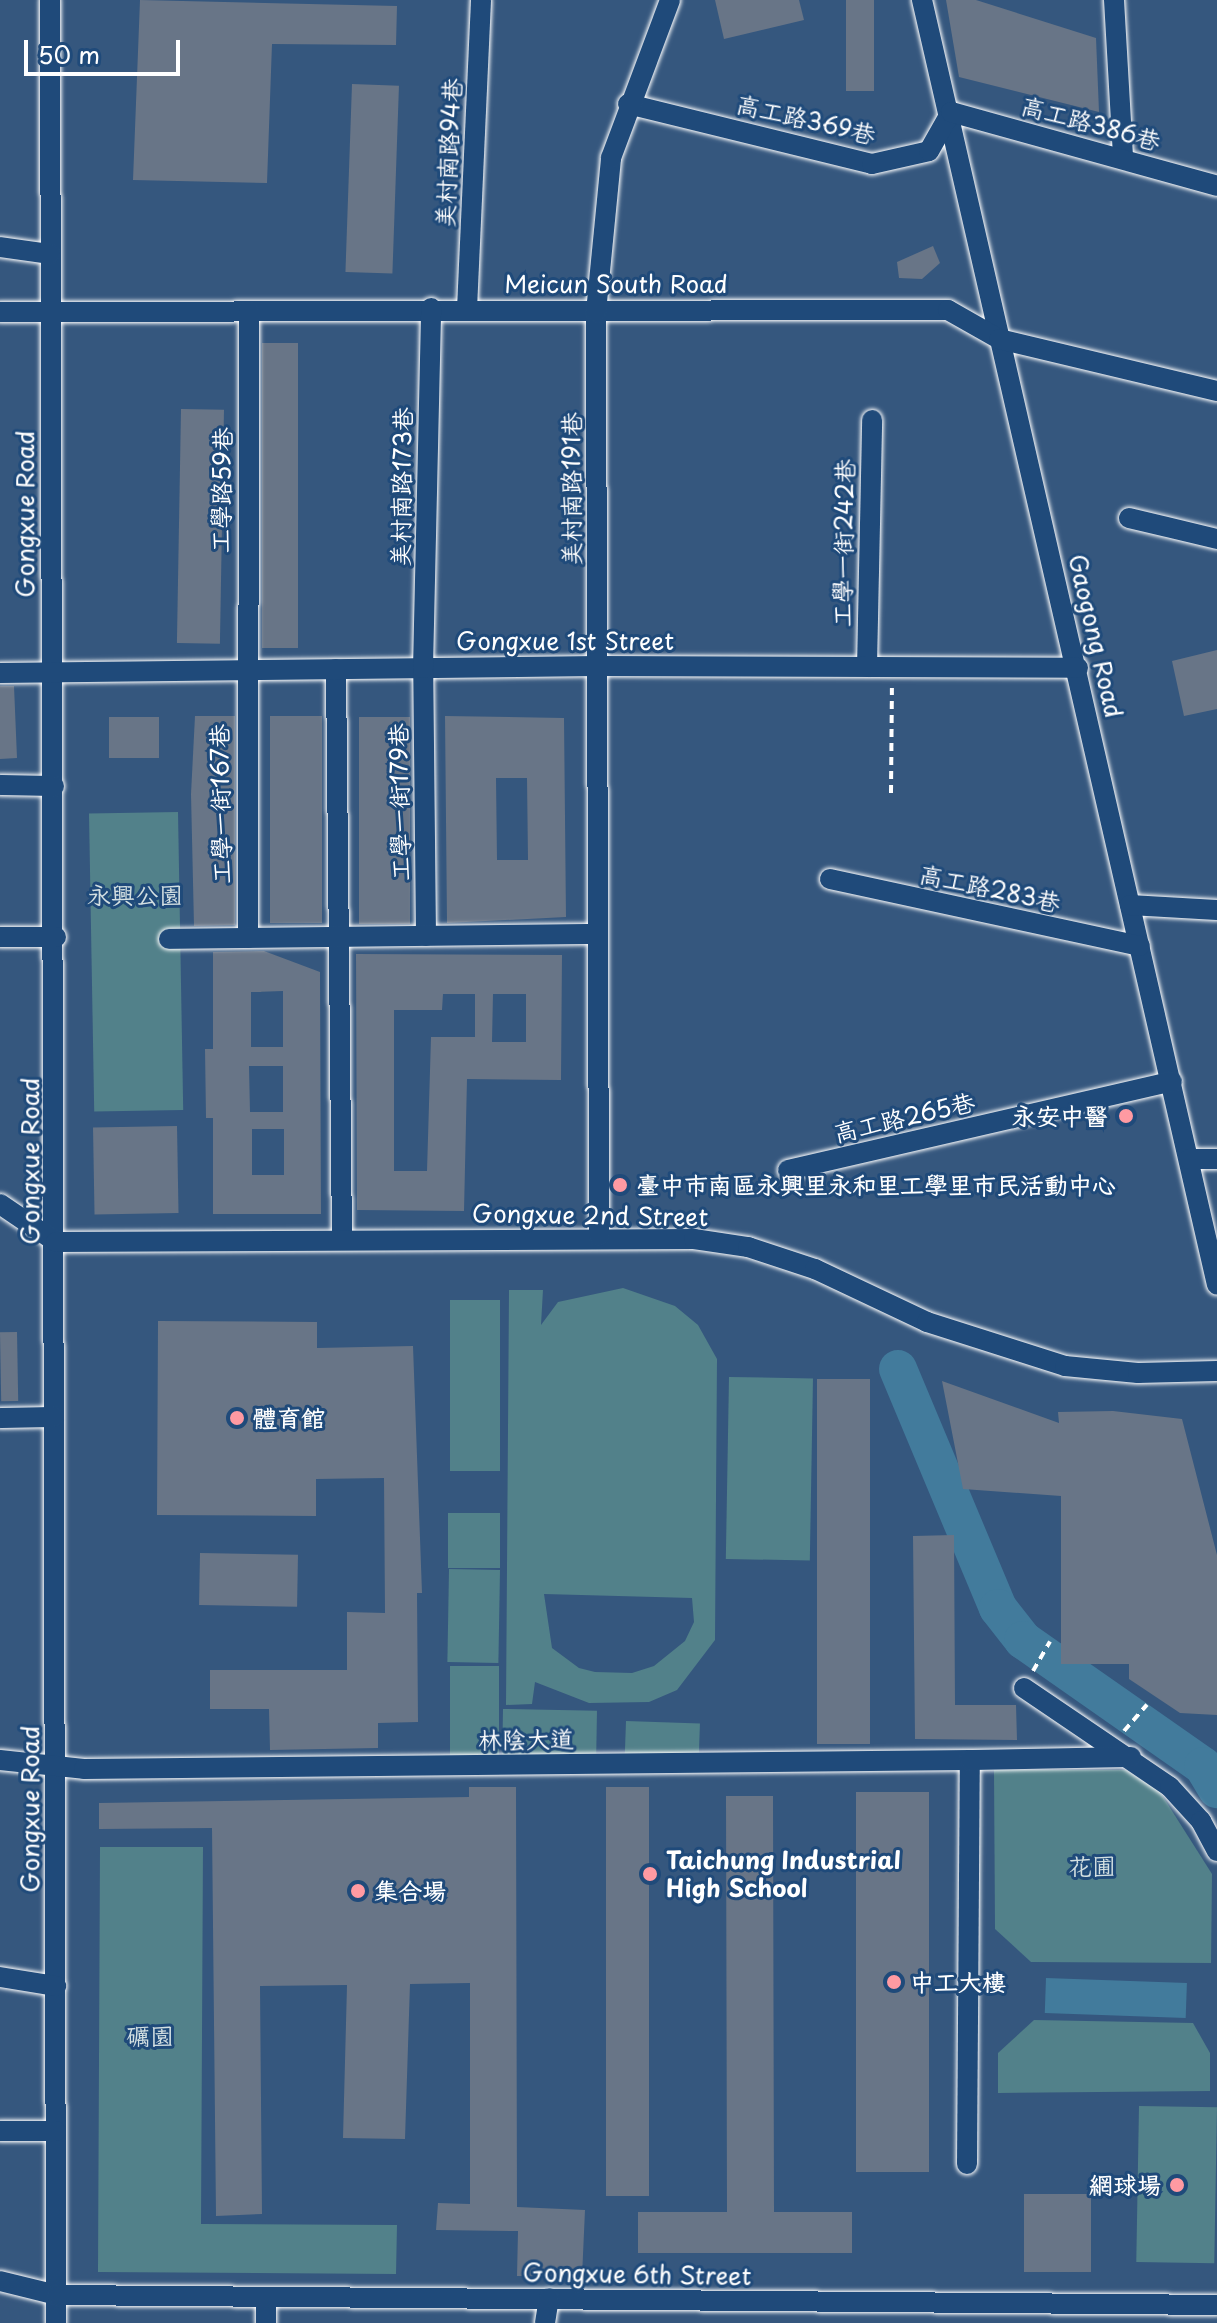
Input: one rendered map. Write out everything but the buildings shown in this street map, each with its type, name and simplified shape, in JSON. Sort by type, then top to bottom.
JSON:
[{"type":"street","name":"Gongxue Road","points":[[50,0],[49,312],[56,937],[56,2323]]},
{"type":"street","name":"美村南路94巷","points":[[467,309],[481,0]]},
{"type":"street","name":"美村南路191巷","points":[[599,1236],[596,312],[611,158],[628,104],[670,0]]},
{"type":"street","name":"Gaogong Road","points":[[922,0],[951,112],[999,339],[1078,668],[1217,1285]]},
{"type":"street","points":[[1114,0],[1123,158]]},
{"type":"street","name":"高工路369巷","points":[[628,104],[872,164],[929,151],[951,112]]},
{"type":"street","name":"高工路386巷","points":[[951,112],[1217,186]]},
{"type":"street","points":[[0,247],[50,254]]},
{"type":"street","name":"Meicun South Road","points":[[0,312],[431,308],[596,312],[948,310],[999,339],[1217,391]]},
{"type":"street","name":"美村南路173巷","points":[[423,668],[431,308]]},
{"type":"street","name":"工學路59巷","points":[[245,670],[249,311]]},
{"type":"street","name":"工學一街242巷","points":[[867,667],[872,420]]},
{"type":"street","points":[[1129,518],[1217,539]]},
{"type":"street","name":"Gongxue 1st Street","points":[[0,673],[597,666],[1078,668]]},
{"type":"street","name":"工學一街179巷","points":[[423,668],[426,936]]},
{"type":"street","points":[[336,669],[342,1240]]},
{"type":"street","name":"工學一街167巷","points":[[245,670],[248,938]]},
{"type":"street","points":[[0,785],[54,786]]},
{"type":"street","name":"高工路283巷","points":[[830,879],[1140,946]]},
{"type":"street","points":[[1130,905],[1217,910]]},
{"type":"street","points":[[169,939],[597,934]]},
{"type":"street","points":[[0,937],[56,937]]},
{"type":"street","name":"高工路265巷","points":[[788,1170],[1172,1081]]},
{"type":"street","points":[[1189,1159],[1217,1159]]},
{"type":"street","points":[[0,1204],[56,1242]]},
{"type":"street","name":"Gongxue 2nd Street","points":[[56,1242],[599,1236],[694,1239],[748,1247],[815,1269],[927,1322],[1065,1366],[1138,1373],[1217,1371]]},
{"type":"street","points":[[0,1418],[54,1417]]},
{"type":"street","points":[[1024,1688],[1131,1757],[1170,1787],[1201,1821],[1217,1851]]},
{"type":"street","name":"林陰大道","points":[[0,1760],[84,1769],[1131,1757]]},
{"type":"street","points":[[967,2164],[970,1760]]},
{"type":"street","points":[[0,1977],[56,1986]]},
{"type":"street","points":[[0,2131],[56,2131]]},
{"type":"street","name":"Gongxue 6th Street","points":[[0,2281],[57,2295],[549,2298],[1104,2315],[1217,2305]]},
{"type":"street","points":[[266,2298],[266,2323]]},
{"type":"street","points":[[545,2323],[549,2298]]},
{"type":"path","points":[[891,793],[892,667]]},
{"type":"path","points":[[1024,1688],[1050,1641]]},
{"type":"path","points":[[1111,1745],[1147,1705]]},
{"type":"green space","name":"永興公園","points":[[178,812],[183,1110],[94,1112],[89,814]]},
{"type":"green space","points":[[623,1288],[675,1306],[698,1325],[717,1359],[715,1640],[677,1690],[649,1702],[589,1703],[535,1682],[532,1704],[506,1705],[509,1290],[543,1290],[541,1325],[558,1302]],"holes":[[[544,1594],[692,1598],[694,1622],[685,1641],[654,1666],[632,1673],[595,1672],[579,1668],[552,1648]]]},
{"type":"green space","points":[[450,1300],[500,1300],[500,1471],[450,1471]]},
{"type":"green space","points":[[729,1377],[813,1378],[810,1560],[726,1559]]},
{"type":"green space","points":[[448,1513],[500,1513],[500,1568],[448,1568]]},
{"type":"green space","points":[[449,1569],[500,1570],[498,1663],[447,1662]]},
{"type":"green space","points":[[450,1666],[499,1666],[499,1761],[450,1761]]},
{"type":"green space","points":[[503,1709],[597,1711],[596,1761],[502,1759]]},
{"type":"green space","points":[[626,1721],[700,1724],[699,1757],[625,1754]]},
{"type":"green space","name":"花圃","points":[[994,1770],[1126,1770],[1160,1792],[1212,1874],[1211,1963],[1031,1962],[995,1929]]},
{"type":"green space","name":"礪園","points":[[100,1847],[203,1847],[201,2224],[397,2225],[396,2274],[98,2272]]},
{"type":"green space","points":[[1034,2020],[1193,2023],[1210,2053],[1210,2091],[998,2093],[998,2053]]},
{"type":"green space","name":"網球場","points":[[1139,2106],[1217,2107],[1214,2263],[1136,2262]]},
{"type":"water","points":[[1046,1978],[1187,1983],[1186,2018],[1045,2013]]},
{"type":"waterway","points":[[898,1369],[998,1608],[1023,1640],[1203,1766],[1217,1789]]},
{"type":"place","name":"永安中醫","points":[[1126,1116]]},
{"type":"place","name":"臺中市南區永興里永和里工學里市民活動中心","points":[[620,1185]]},
{"type":"place","name":"體育館","points":[[237,1418]]},
{"type":"place","name":"Taichung Industrial High School","points":[[650,1874]]},
{"type":"place","name":"集合場","points":[[358,1891]]},
{"type":"place","name":"中工大樓","points":[[894,1982]]},
{"type":"place","name":"網球場","points":[[1177,2185]]}]
